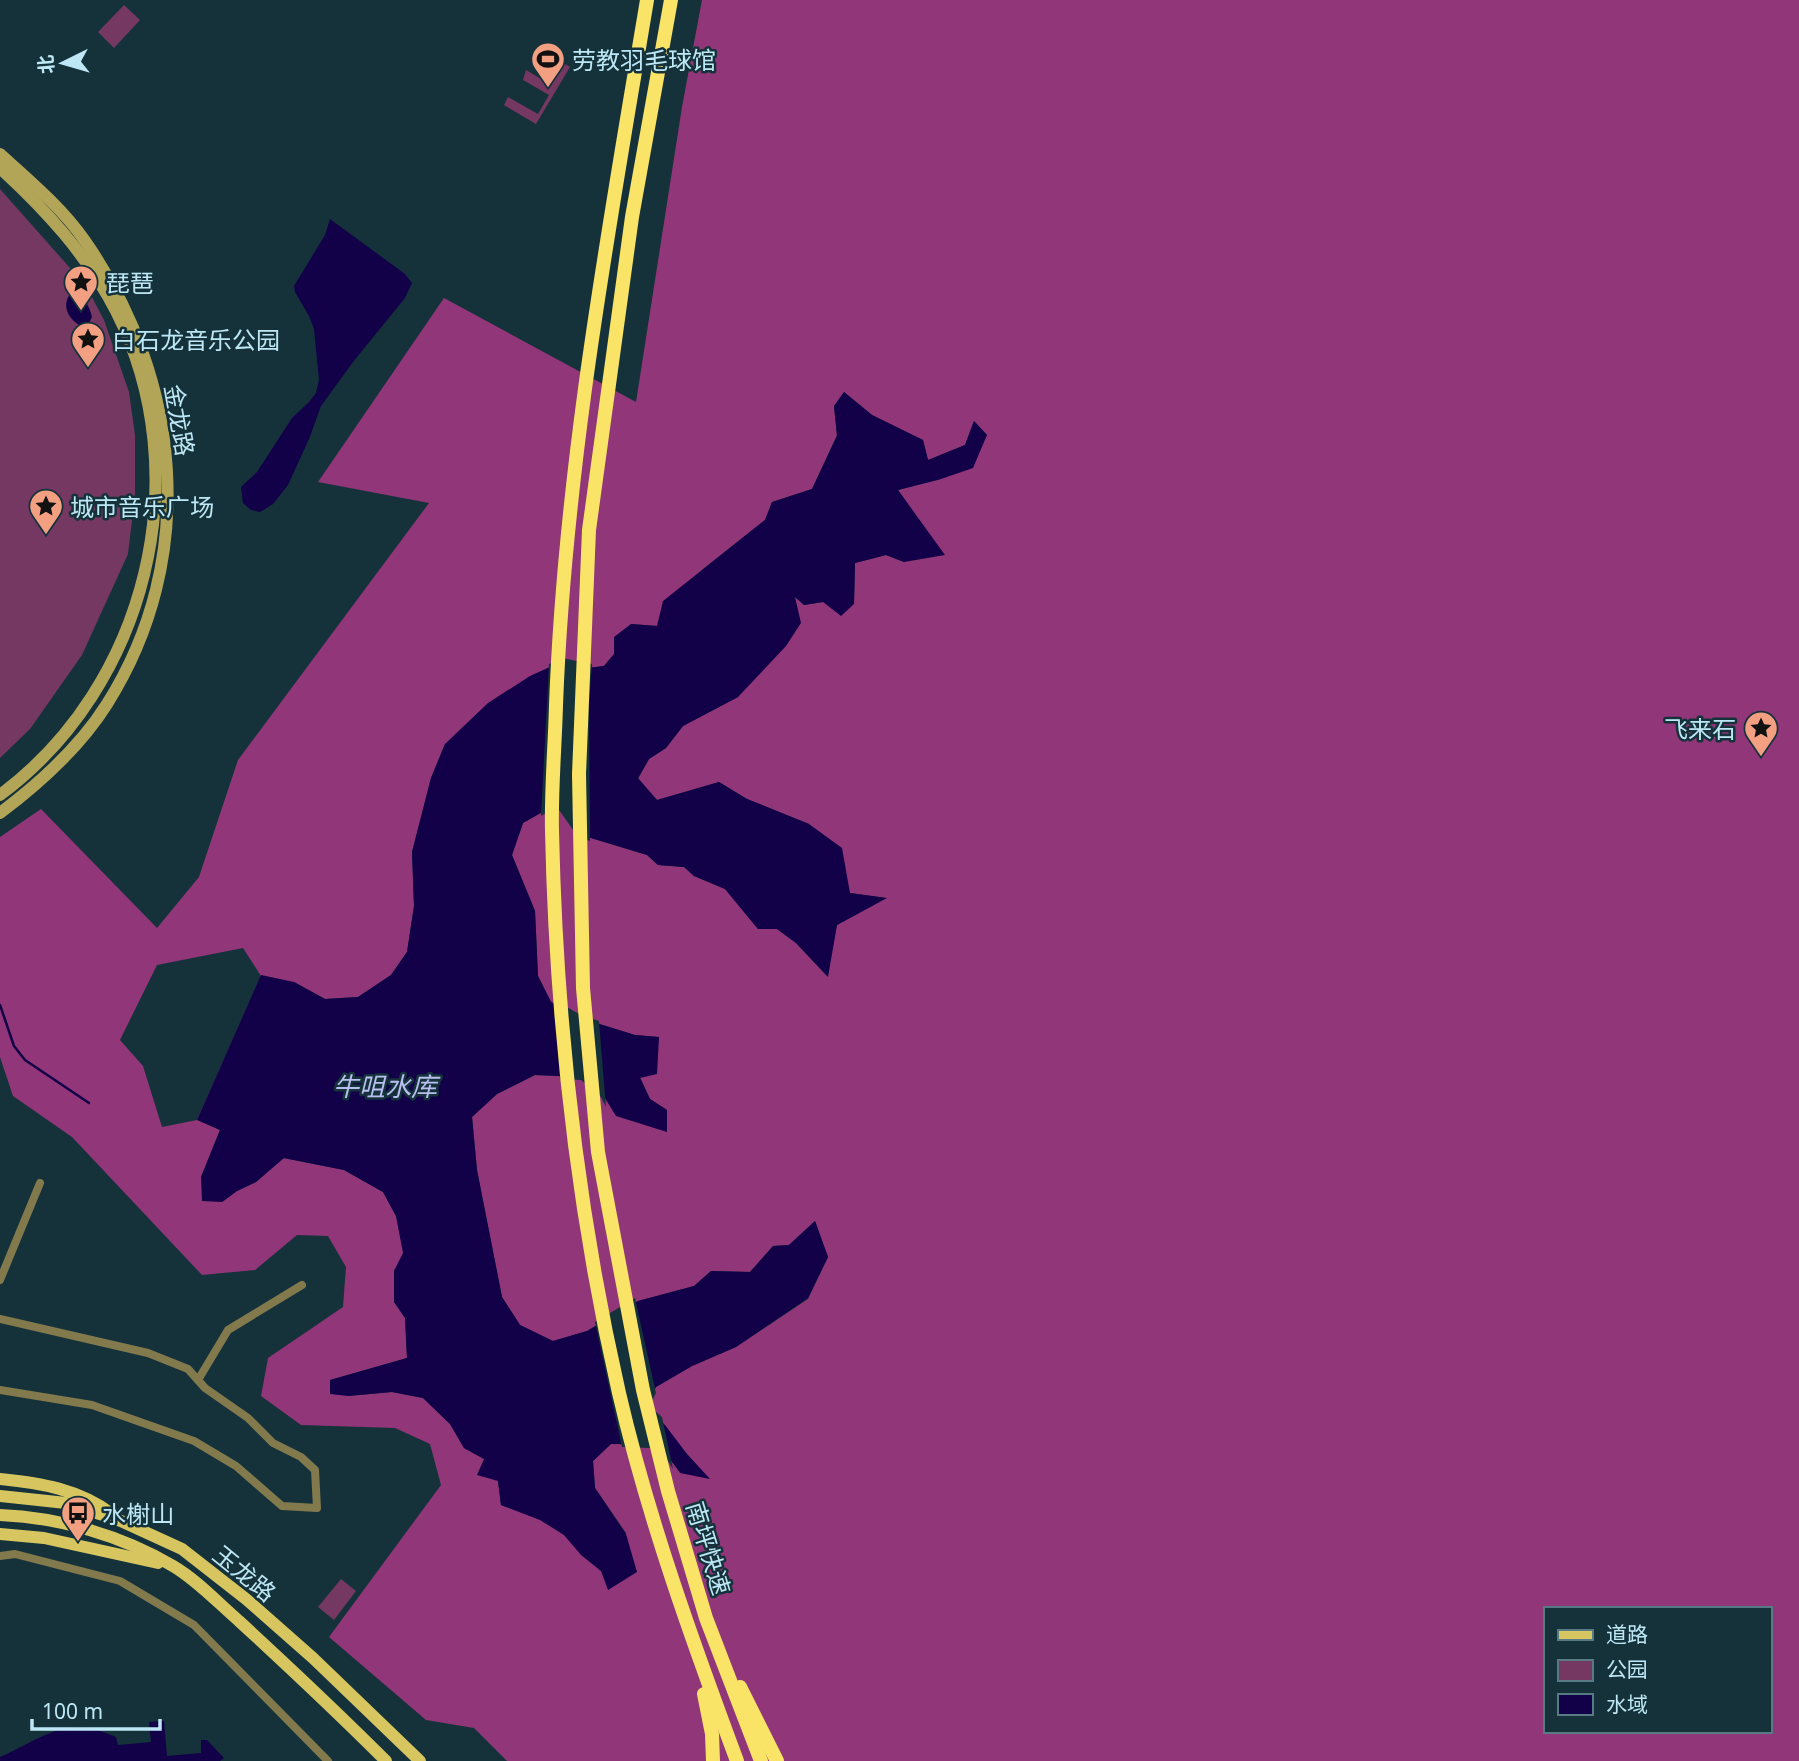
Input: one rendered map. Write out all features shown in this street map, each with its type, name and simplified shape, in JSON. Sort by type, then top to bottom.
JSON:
[{"type":"highway","name":"南坪快速","points":[[648,0],[591,343],[569,514],[560,615],[551,826],[557,959],[575,1157],[595,1276],[619,1394],[646,1497],[686,1621]]},
{"type":"highway","name":"南坪快速","points":[[671,0],[632,217],[589,530],[579,788],[583,988],[598,1152],[619,1271],[643,1390],[668,1491],[706,1618]]},
{"type":"highway","points":[[706,1618],[761,1761]]},
{"type":"highway","points":[[706,1618],[776,1761]]},
{"type":"highway","points":[[686,1621],[710,1722],[713,1761]]},
{"type":"highway","points":[[686,1621],[737,1761]]},
{"type":"main road","name":"金龙路","points":[[0,154],[66,218],[89,247],[121,300],[141,345],[157,396],[165,449],[168,500],[165,550],[160,578],[142,636],[125,673],[106,707],[74,746],[35,786],[0,813]]},
{"type":"main road","name":"金龙路","points":[[0,168],[62,229],[92,270],[117,313],[136,360],[148,410],[156,463],[155,521],[145,573],[127,629],[109,668],[50,750],[0,795]]},
{"type":"main road","points":[[0,1479],[75,1492],[121,1521]]},
{"type":"main road","name":"玉龙路","points":[[0,1496],[66,1503],[121,1521],[182,1549],[246,1599],[313,1658],[420,1761]]},
{"type":"main road","name":"玉龙路","points":[[0,1515],[32,1518],[88,1530],[145,1551],[176,1567],[298,1674],[386,1761]]},
{"type":"main road","points":[[0,1534],[44,1538],[176,1567]]},
{"type":"street","points":[[0,1280],[40,1183]]},
{"type":"street","points":[[198,1380],[228,1330],[302,1285]]},
{"type":"street","points":[[0,1319],[148,1353],[188,1369],[205,1388],[248,1418],[273,1443],[301,1457],[315,1470],[317,1508],[282,1506],[236,1466],[194,1441],[92,1405],[0,1390]]},
{"type":"street","points":[[0,1556],[15,1554],[120,1581],[194,1625],[328,1761]]},
{"type":"green space","points":[[124,5],[140,20],[114,48],[98,32]]},
{"type":"green space","name":"劳教羽毛球馆","points":[[542,50],[570,67],[536,124],[504,105],[508,97],[538,114],[549,95],[523,80],[526,70],[548,83],[555,70],[534,58]]},
{"type":"green space","points":[[0,189],[86,286],[104,320],[129,392],[135,435],[135,495],[128,554],[82,655],[30,729],[0,758]]},
{"type":"green space","points":[[341,1579],[356,1591],[334,1620],[318,1607]]},
{"type":"shaded area","points":[[702,0],[1799,0],[1799,1761],[507,1761],[474,1728],[426,1720],[329,1637],[441,1485],[430,1444],[395,1428],[301,1425],[261,1396],[268,1358],[343,1307],[346,1267],[328,1236],[297,1235],[255,1270],[202,1275],[72,1137],[13,1096],[0,1057],[0,837],[41,809],[157,928],[199,877],[238,760],[429,503],[318,482],[444,298],[636,402],[682,107]],"holes":[[[844,392],[872,415],[923,440],[928,460],[965,445],[974,421],[987,435],[941,479],[898,490],[915,514],[904,562],[886,555],[855,563],[854,604],[823,602],[804,605],[794,596],[738,697],[683,726],[666,748],[649,759],[638,779],[657,800],[719,782],[747,799],[809,824],[850,893],[886,898],[837,925],[827,976],[796,943],[777,929],[758,929],[725,889],[694,876],[684,867],[658,865],[647,855],[581,835],[558,803],[523,823],[512,855],[535,911],[538,976],[551,1002],[580,1018],[635,1035],[659,1037],[640,1077],[650,1099],[667,1110],[667,1131],[582,1077],[535,1075],[497,1094],[472,1117],[477,1170],[502,1297],[520,1325],[553,1341],[587,1331],[638,1301],[694,1286],[711,1271],[750,1272],[773,1246],[789,1245],[815,1221],[828,1257],[808,1299],[736,1347],[692,1366],[656,1387],[645,1407],[709,1479],[651,1445],[611,1444],[593,1461],[595,1488],[626,1533],[601,1571],[558,1530],[501,1505],[498,1481],[484,1459],[464,1448],[450,1424],[423,1398],[392,1392],[348,1396],[330,1380],[407,1358],[405,1318],[394,1302],[394,1271],[404,1253],[396,1216],[383,1192],[344,1170],[283,1158],[256,1182],[222,1202],[201,1177],[220,1130],[198,1120],[294,982],[325,999],[358,997],[391,975],[407,952],[414,906],[412,852],[431,778],[445,744],[588,668],[604,666],[631,624],[657,626],[703,569],[765,520],[772,502],[812,489],[837,435],[834,406]],[[243,948],[261,976],[197,1120],[162,1127],[143,1066],[120,1040],[157,965]]]},
{"type":"water","points":[[330,219],[405,274],[412,283],[405,298],[321,406],[288,485],[273,504],[260,512],[251,510],[243,503],[241,487],[257,472],[292,418],[316,393],[319,380],[314,329],[294,286],[325,235]]},
{"type":"water","points":[[71,293],[79,295],[87,304],[92,317],[88,325],[79,325],[69,315],[66,302]]},
{"type":"water","name":"牛咀水库","points":[[844,392],[872,415],[923,440],[928,460],[965,445],[974,421],[987,435],[973,468],[898,490],[945,555],[904,562],[886,555],[855,563],[854,604],[841,616],[823,602],[804,605],[795,597],[801,623],[786,646],[738,697],[683,726],[666,748],[649,759],[638,778],[657,800],[719,782],[747,799],[809,824],[842,848],[850,893],[887,898],[837,925],[828,977],[796,943],[777,929],[758,929],[725,889],[694,876],[684,867],[658,865],[647,855],[581,835],[558,803],[523,823],[512,855],[535,911],[538,976],[551,1002],[580,1018],[635,1035],[659,1037],[657,1074],[640,1078],[650,1099],[667,1110],[667,1132],[616,1116],[603,1095],[582,1077],[535,1075],[497,1094],[472,1117],[477,1170],[502,1297],[520,1325],[553,1341],[587,1331],[638,1301],[694,1286],[711,1271],[750,1272],[773,1246],[789,1245],[815,1221],[828,1257],[808,1298],[736,1347],[692,1366],[656,1387],[645,1406],[665,1425],[710,1479],[680,1473],[665,1455],[651,1446],[611,1444],[593,1461],[595,1488],[626,1534],[637,1572],[608,1590],[601,1571],[581,1555],[564,1535],[540,1520],[501,1505],[498,1481],[477,1475],[484,1459],[464,1448],[450,1424],[423,1398],[392,1392],[348,1396],[330,1394],[330,1380],[407,1358],[405,1318],[394,1302],[394,1271],[403,1253],[396,1216],[383,1192],[344,1170],[284,1158],[256,1182],[222,1202],[202,1201],[201,1177],[220,1130],[197,1120],[261,975],[294,982],[325,999],[358,997],[391,975],[407,952],[414,906],[412,852],[431,778],[445,744],[488,703],[530,676],[563,661],[588,668],[604,666],[614,654],[614,637],[631,624],[657,626],[663,601],[765,520],[772,502],[812,489],[837,436],[834,406]]},
{"type":"water","points":[[164,1721],[167,1756],[201,1753],[201,1740],[207,1740],[224,1758],[220,1761],[0,1761],[0,1757],[43,1736],[69,1728],[98,1730],[116,1737],[118,1745],[151,1742],[149,1722]]},
{"type":"pier","points":[[562,658],[592,664],[589,703],[590,841],[578,837],[557,807],[541,816],[549,664]]},
{"type":"pier","points":[[554,1000],[581,1015],[599,1021],[606,1107],[601,1097],[581,1080],[560,1079]]},
{"type":"pier","points":[[635,1298],[656,1393],[649,1406],[662,1417],[673,1469],[668,1461],[650,1448],[622,1447],[595,1322]]},
{"type":"waterway","points":[[0,1005],[14,1046],[25,1060],[89,1103]]},
{"type":"place","name":"劳教羽毛球馆","points":[[548,89]]},
{"type":"place","name":"琵琶","points":[[81,312]]},
{"type":"place","name":"白石龙音乐公园","points":[[88,369]]},
{"type":"place","name":"城市音乐广场","points":[[46,536]]},
{"type":"place","name":"飞来石","points":[[1761,758]]},
{"type":"place","name":"水榭山","points":[[78,1543]]}]
